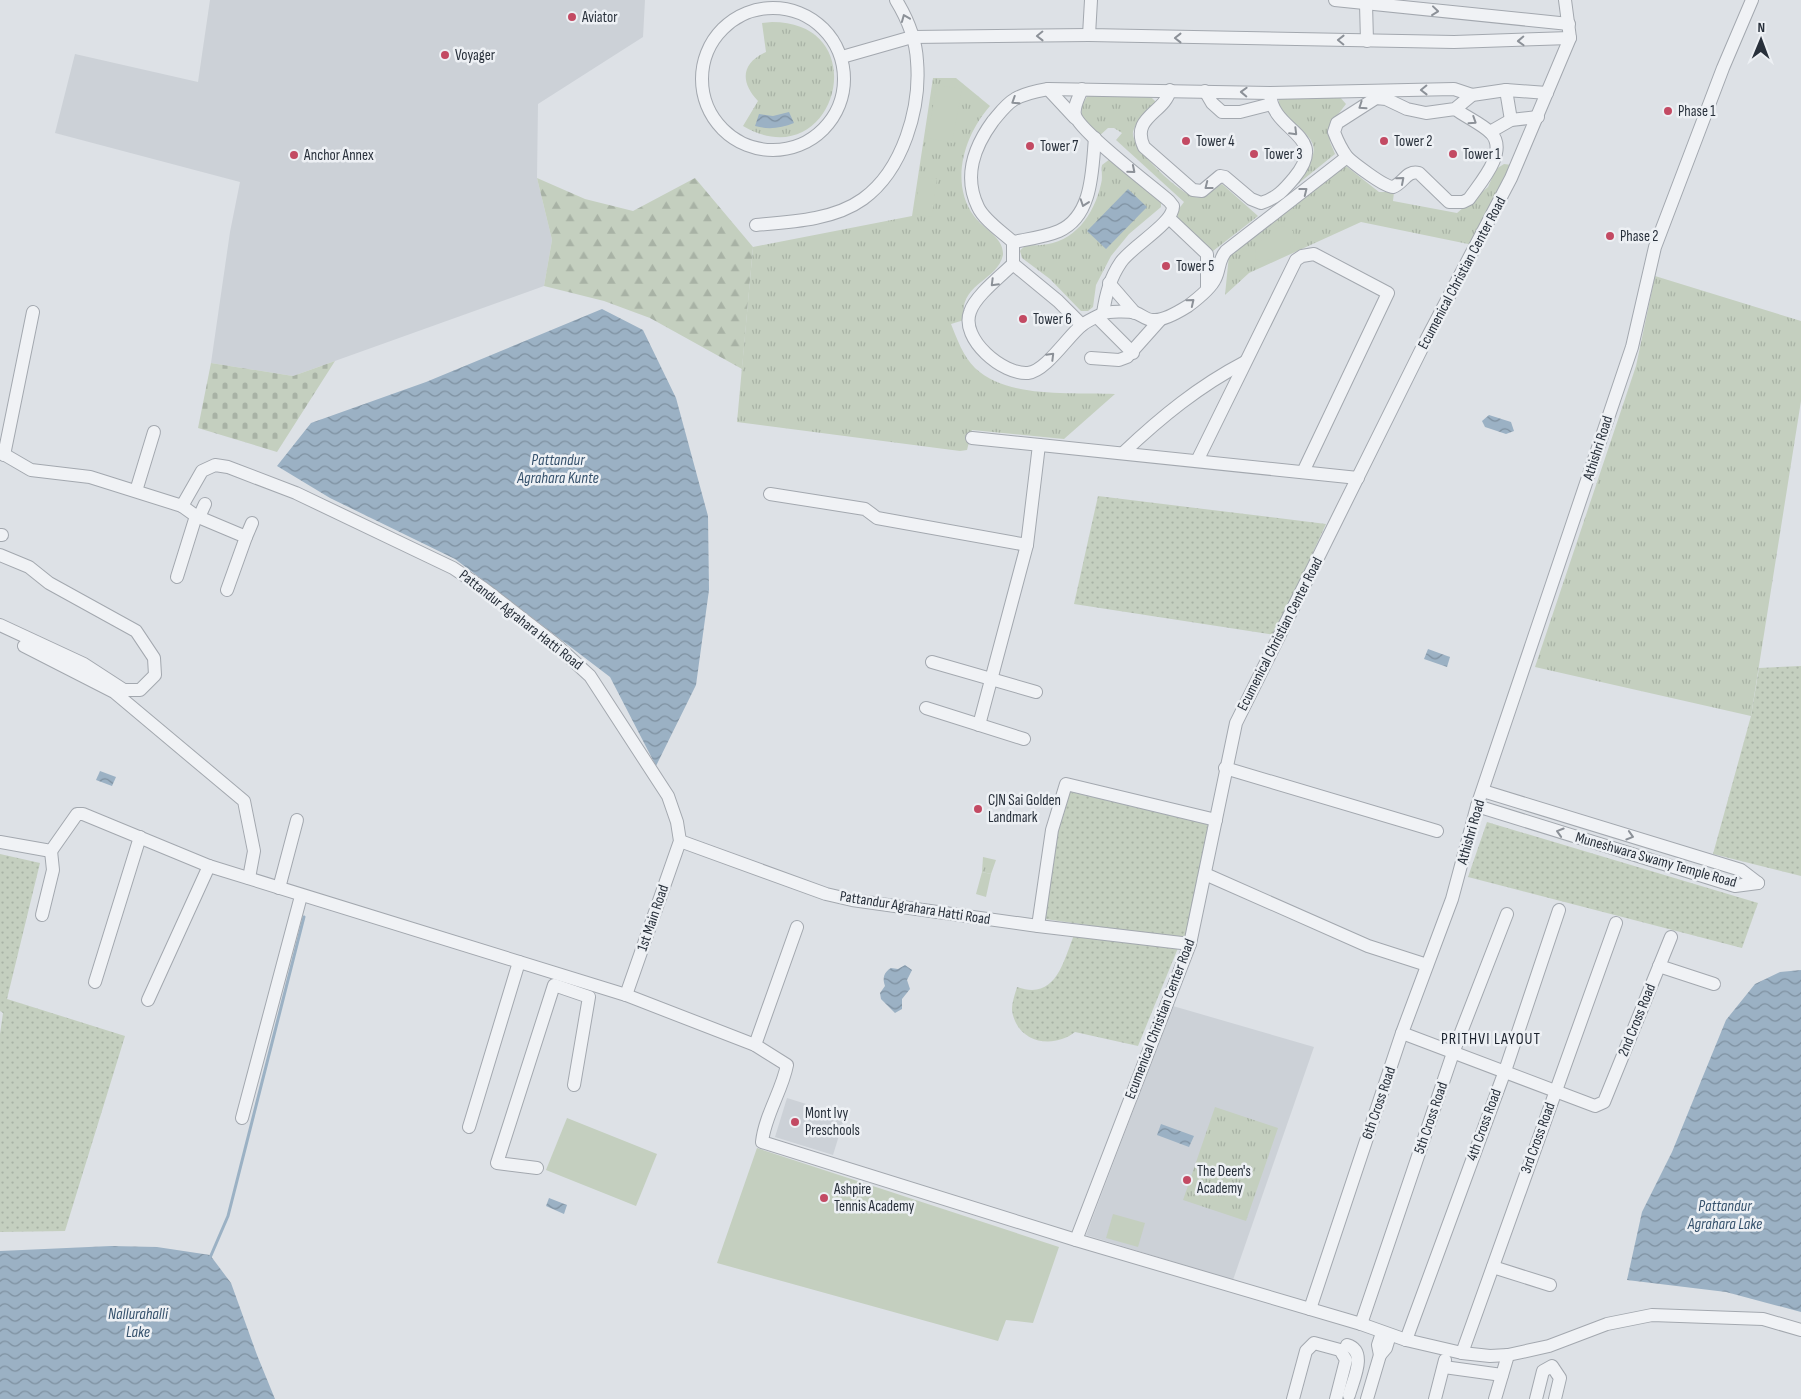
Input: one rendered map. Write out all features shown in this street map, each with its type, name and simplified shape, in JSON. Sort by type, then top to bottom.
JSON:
[{"type":"street","points":[[756,225],[782,223],[835,213],[863,199],[886,176],[904,141],[914,110],[918,84],[918,60],[912,37],[905,15],[896,0]]},
{"type":"street","points":[[1089,35],[1090,0]]},
{"type":"street","points":[[1335,0],[1569,24]]},
{"type":"street","name":"Ecumenical Christian Center Road","points":[[1076,1240],[1190,944],[1236,723],[1426,340],[1512,178],[1570,38],[1565,0]]},
{"type":"street","name":"Athishri Road","points":[[1452,898],[1477,806],[1632,347],[1655,247],[1723,68],[1752,0]]},
{"type":"street","points":[[1366,4],[1367,41]]},
{"type":"street","points":[[771,8],[794,11],[815,21],[831,37],[842,57],[845,79],[839,107],[832,120],[817,136],[798,146],[776,151],[762,149],[735,140],[718,125],[707,107],[701,84],[703,61],[706,54],[713,40],[728,23],[748,12],[771,8]]},
{"type":"street","points":[[842,57],[912,37],[1089,35],[1463,42],[1570,38]]},
{"type":"street","points":[[1135,313],[1100,315],[1082,325],[1046,362],[1031,373],[1016,372],[995,362],[982,349],[972,332],[968,323],[969,313],[974,303],[1013,264],[1013,242],[979,209],[971,190],[971,166],[974,152],[981,138],[1000,112],[1014,99],[1048,89],[1205,91],[1271,98],[1454,90],[1472,95],[1506,90],[1547,92]]},
{"type":"street","points":[[1048,89],[1094,138],[1169,200],[1173,211],[1170,218],[1122,259],[1110,283],[1100,315]]},
{"type":"street","points":[[1075,118],[1074,110],[1082,89]]},
{"type":"street","points":[[1170,90],[1168,96],[1146,120],[1140,130],[1140,140],[1144,147],[1193,190],[1202,191],[1220,176],[1225,177],[1251,199],[1261,203],[1271,216]]},
{"type":"street","points":[[1506,90],[1511,120]]},
{"type":"street","points":[[1205,91],[1212,103],[1222,112],[1240,112],[1271,98]]},
{"type":"street","points":[[1455,110],[1472,95]]},
{"type":"street","points":[[1261,203],[1280,195],[1299,172],[1307,157],[1305,143],[1275,113],[1271,98]]},
{"type":"street","points":[[1381,98],[1418,112],[1455,110],[1490,132],[1496,145],[1494,160],[1469,199],[1463,202],[1450,202],[1419,173],[1415,172],[1408,174],[1395,186],[1388,187],[1347,157],[1337,138],[1335,127],[1372,100],[1381,98]]},
{"type":"street","points":[[1490,132],[1511,120],[1538,117]]},
{"type":"street","points":[[1013,242],[1060,231],[1080,214],[1090,186],[1094,138]]},
{"type":"street","points":[[1091,358],[1119,360],[1133,353],[1160,320],[1188,306],[1215,280],[1220,260],[1226,251],[1347,157]]},
{"type":"street","points":[[1170,218],[1207,254],[1207,288]]},
{"type":"street","points":[[1197,461],[1296,260],[1302,256],[1314,254],[1388,293],[1303,472]]},
{"type":"street","points":[[1013,264],[1058,301],[1082,325]]},
{"type":"street","points":[[1110,283],[1135,313],[1144,318],[1160,320]]},
{"type":"street","points":[[33,312],[2,454],[21,466],[39,473],[79,475],[182,506],[198,517],[246,537]]},
{"type":"street","points":[[1100,315],[1133,353]]},
{"type":"street","points":[[1123,453],[1171,408],[1216,377],[1245,362]]},
{"type":"street","points":[[136,492],[154,432]]},
{"type":"street","points":[[972,438],[1358,478]]},
{"type":"street","points":[[978,725],[1027,546],[1039,445]]},
{"type":"street","name":"Pattandur Agrahara Hatti Road","points":[[182,506],[202,471],[215,465],[228,467],[296,494],[427,555],[453,568],[483,588],[554,643],[590,676],[668,796],[677,822],[680,841],[810,888],[852,900],[1038,926],[1190,944]]},
{"type":"street","points":[[770,494],[865,509],[877,518],[1027,546]]},
{"type":"street","points":[[177,577],[198,517],[205,504]]},
{"type":"street","points":[[227,590],[252,523]]},
{"type":"street","points":[[0,555],[29,567],[49,582],[136,632],[154,658],[155,675],[140,690],[124,690],[84,664],[0,625]]},
{"type":"street","points":[[0,633],[114,692],[244,801],[254,850],[249,878]]},
{"type":"street","points":[[932,662],[1036,692]]},
{"type":"street","points":[[926,708],[1024,739]]},
{"type":"street","points":[[1226,768],[1437,831]]},
{"type":"street","points":[[1038,926],[1052,830],[1066,784],[1216,820]]},
{"type":"street","name":"Muneshwara Swamy Temple Road","points":[[1477,806],[1735,886],[1758,883],[1742,870],[1483,791]]},
{"type":"street","points":[[42,915],[53,870],[51,851],[77,814],[83,814],[209,866],[519,962],[574,985],[589,997],[574,1085]]},
{"type":"street","points":[[279,888],[297,820]]},
{"type":"street","points":[[95,982],[140,837]]},
{"type":"street","name":"1st Main Road","points":[[626,994],[680,841]]},
{"type":"street","points":[[0,842],[51,851]]},
{"type":"street","points":[[148,1000],[209,866]]},
{"type":"street","points":[[1206,874],[1368,946],[1427,965]]},
{"type":"street","points":[[242,1118],[301,896]]},
{"type":"street","name":"6th Cross Road","points":[[1310,1309],[1402,1033],[1452,898]]},
{"type":"street","name":"4th Cross Road","points":[[1406,1340],[1503,1072],[1559,910]]},
{"type":"street","name":"5th Cross Road","points":[[1361,1324],[1453,1053],[1507,914]]},
{"type":"street","name":"3rd Cross Road","points":[[1462,1353],[1616,923]]},
{"type":"street","points":[[755,1045],[796,927]]},
{"type":"street","name":"2nd Cross Road","points":[[1555,1091],[1595,1106],[1604,1102],[1671,937]]},
{"type":"street","points":[[469,1127],[519,962]]},
{"type":"street","points":[[1659,966],[1714,984]]},
{"type":"street","points":[[537,1168],[497,1163],[554,985],[574,985],[626,994],[755,1045],[787,1064],[784,1079],[763,1131],[762,1142],[1076,1240],[1361,1324],[1406,1340],[1462,1353],[1508,1355],[1549,1346],[1606,1324],[1652,1315],[1763,1318],[1801,1330]]},
{"type":"street","points":[[1402,1033],[1555,1091]]},
{"type":"street","points":[[1493,1267],[1550,1285]]},
{"type":"street","points":[[1341,1395],[1366,1399],[1380,1355],[1386,1348],[1386,1334]]},
{"type":"street","points":[[1293,1399],[1306,1351],[1314,1343],[1340,1350],[1346,1360],[1341,1395]]},
{"type":"street","points":[[1341,1395],[1359,1358],[1355,1350],[1346,1345]]},
{"type":"street","points":[[1435,1399],[1448,1350]]},
{"type":"street","points":[[1495,1399],[1508,1355]]},
{"type":"street","points":[[1536,1399],[1543,1371],[1552,1366],[1560,1378],[1555,1399]]},
{"type":"street","points":[[1444,1367],[1502,1375]]},
{"type":"shaded area","points":[[210,0],[645,0],[643,37],[538,104],[537,178],[552,240],[544,286],[293,376],[211,363],[230,232],[240,182],[55,133],[75,54],[198,82]]},
{"type":"shaded area","name":"The Deen's Academy","points":[[1173,1006],[1314,1047],[1233,1280],[1086,1235]]},
{"type":"shaded area","points":[[787,1098],[845,1116],[833,1155],[775,1137]]},
{"type":"green space","points":[[772,22],[805,29],[825,46],[834,69],[832,94],[821,117],[801,133],[775,137],[743,126],[758,101],[748,87],[746,74],[752,62],[766,52],[762,23]]},
{"type":"green space","points":[[933,78],[956,78],[990,106],[973,130],[967,144],[961,174],[962,188],[966,203],[978,221],[997,238],[1003,255],[994,271],[972,290],[967,298],[964,308],[964,320],[951,324],[964,353],[975,368],[989,378],[1005,385],[1041,392],[1115,394],[1064,439],[972,430],[967,450],[960,451],[737,422],[753,247],[912,216]]},
{"type":"green space","points":[[937,85],[962,89],[952,143],[927,138]]},
{"type":"green space","points":[[1088,95],[1150,96],[1156,102],[1139,120],[1133,132],[1134,139],[1147,158],[1168,179],[1188,194],[1199,197],[1222,184],[1258,216],[1213,251],[1177,218],[1178,210],[1184,202],[1116,140],[1122,133],[1114,128],[1108,128],[1098,137],[1081,117],[1082,105]]},
{"type":"green space","points":[[1339,96],[1346,104],[1333,121],[1329,131],[1330,142],[1335,154],[1289,191],[1309,164],[1314,147],[1304,132],[1279,110],[1279,97]]},
{"type":"green space","points":[[1110,159],[1161,201],[1161,207],[1129,234],[1111,256],[1096,285],[1093,307],[1088,311],[1081,311],[1050,279],[1022,258],[1020,251],[1027,246],[1053,243],[1063,239],[1081,225],[1088,216],[1098,195],[1102,182],[1102,165]]},
{"type":"green space","points":[[1504,164],[1512,165],[1473,245],[1361,222],[1249,273],[1225,295],[1229,255],[1337,170],[1346,166],[1379,192],[1394,192],[1393,201],[1457,213],[1488,187],[1496,169]]},
{"type":"green space","points":[[920,177],[937,179],[932,217],[914,214]]},
{"type":"green space","points":[[537,178],[585,199],[633,211],[695,178],[753,247],[742,369],[650,318],[604,301],[544,286],[552,240]]},
{"type":"green space","points":[[1284,226],[1293,231],[1295,242],[1285,254],[1262,262],[1255,259],[1256,245],[1277,228]]},
{"type":"green space","points":[[1655,276],[1801,321],[1801,401],[1751,716],[1535,667],[1636,366]]},
{"type":"green space","points":[[335,361],[277,452],[198,428],[211,363],[293,376]]},
{"type":"green space","points":[[1098,496],[1326,524],[1275,635],[1074,604]]},
{"type":"green space","points":[[1801,666],[1801,876],[1713,854],[1751,716],[1759,668]]},
{"type":"green space","points":[[1067,791],[1210,825],[1186,939],[1045,919],[1056,833]]},
{"type":"green space","points":[[1487,822],[1758,903],[1742,948],[1468,877]]},
{"type":"green space","points":[[0,854],[40,863],[7,999],[125,1036],[65,1231],[0,1232],[0,1034],[3,1013],[0,1011]]},
{"type":"green space","points":[[983,857],[996,860],[991,874],[982,872]]},
{"type":"green space","points":[[982,872],[991,874],[986,897],[976,894]]},
{"type":"green space","points":[[1074,935],[1178,948],[1138,1046],[1075,1032],[1066,1038],[1056,1041],[1036,1040],[1020,1029],[1015,1021],[1012,1007],[1017,987],[1030,990],[1041,989],[1049,984],[1061,967]]},
{"type":"green space","points":[[1215,1107],[1278,1128],[1246,1221],[1183,1200]]},
{"type":"green space","points":[[567,1118],[657,1154],[636,1206],[546,1170]]},
{"type":"green space","name":"Ashpire Tennis Academy","points":[[757,1148],[1059,1247],[1033,1323],[1006,1320],[998,1341],[717,1263]]},
{"type":"green space","points":[[1113,1214],[1145,1223],[1138,1247],[1106,1238]]},
{"type":"water","points":[[789,112],[794,123],[775,128],[755,126],[759,114],[773,116]]},
{"type":"water","points":[[1128,189],[1147,207],[1106,249],[1087,231]]},
{"type":"water","name":"Pattandur Agrahara Kunte","points":[[602,309],[643,330],[676,398],[708,516],[709,590],[696,685],[656,766],[610,677],[455,559],[330,498],[277,466],[311,423],[426,382]]},
{"type":"water","points":[[1489,415],[1511,422],[1514,431],[1506,434],[1485,427],[1482,421]]},
{"type":"water","points":[[1428,649],[1450,657],[1447,667],[1424,659]]},
{"type":"water","points":[[100,771],[116,777],[112,786],[96,780]]},
{"type":"water","points":[[905,965],[912,970],[907,980],[910,989],[902,999],[902,1009],[895,1013],[881,999],[880,993],[885,986],[885,973],[891,968],[898,969]]},
{"type":"water","name":"Pattandur Agrahara Lake","points":[[1801,970],[1801,1312],[1726,1292],[1627,1280],[1642,1212],[1672,1152],[1726,1020],[1755,984],[1780,972]]},
{"type":"water","points":[[1161,1124],[1194,1136],[1189,1147],[1157,1135]]},
{"type":"water","points":[[549,1198],[567,1205],[564,1214],[546,1206]]},
{"type":"water","name":"Nallurahalli Lake","points":[[111,1246],[157,1247],[210,1255],[231,1283],[275,1399],[0,1399],[0,1251]]},
{"type":"waterway","points":[[209,1260],[228,1216],[304,917]]},
{"type":"place","name":"Aviator","points":[[572,17]]},
{"type":"place","name":"Voyager","points":[[445,55]]},
{"type":"place","name":"Phase 1","points":[[1668,111]]},
{"type":"place","name":"Tower 4","points":[[1186,141]]},
{"type":"place","name":"Tower 2","points":[[1384,141]]},
{"type":"place","name":"Tower 7","points":[[1030,146]]},
{"type":"place","name":"Tower 3","points":[[1254,154]]},
{"type":"place","name":"Tower 1","points":[[1453,154]]},
{"type":"place","name":"Anchor Annex","points":[[294,155]]},
{"type":"place","name":"Phase 2","points":[[1610,236]]},
{"type":"place","name":"Tower 5","points":[[1166,266]]},
{"type":"place","name":"Tower 6","points":[[1023,319]]},
{"type":"place","name":"CJN Sai Golden Landmark","points":[[978,809]]},
{"type":"place","name":"Mont Ivy Preschools","points":[[795,1122]]},
{"type":"place","name":"The Deen's Academy","points":[[1187,1180]]},
{"type":"place","name":"Ashpire Tennis Academy","points":[[824,1198]]},
{"type":"district","name":"PRITHVI LAYOUT","points":[[1491,1039]]}]
